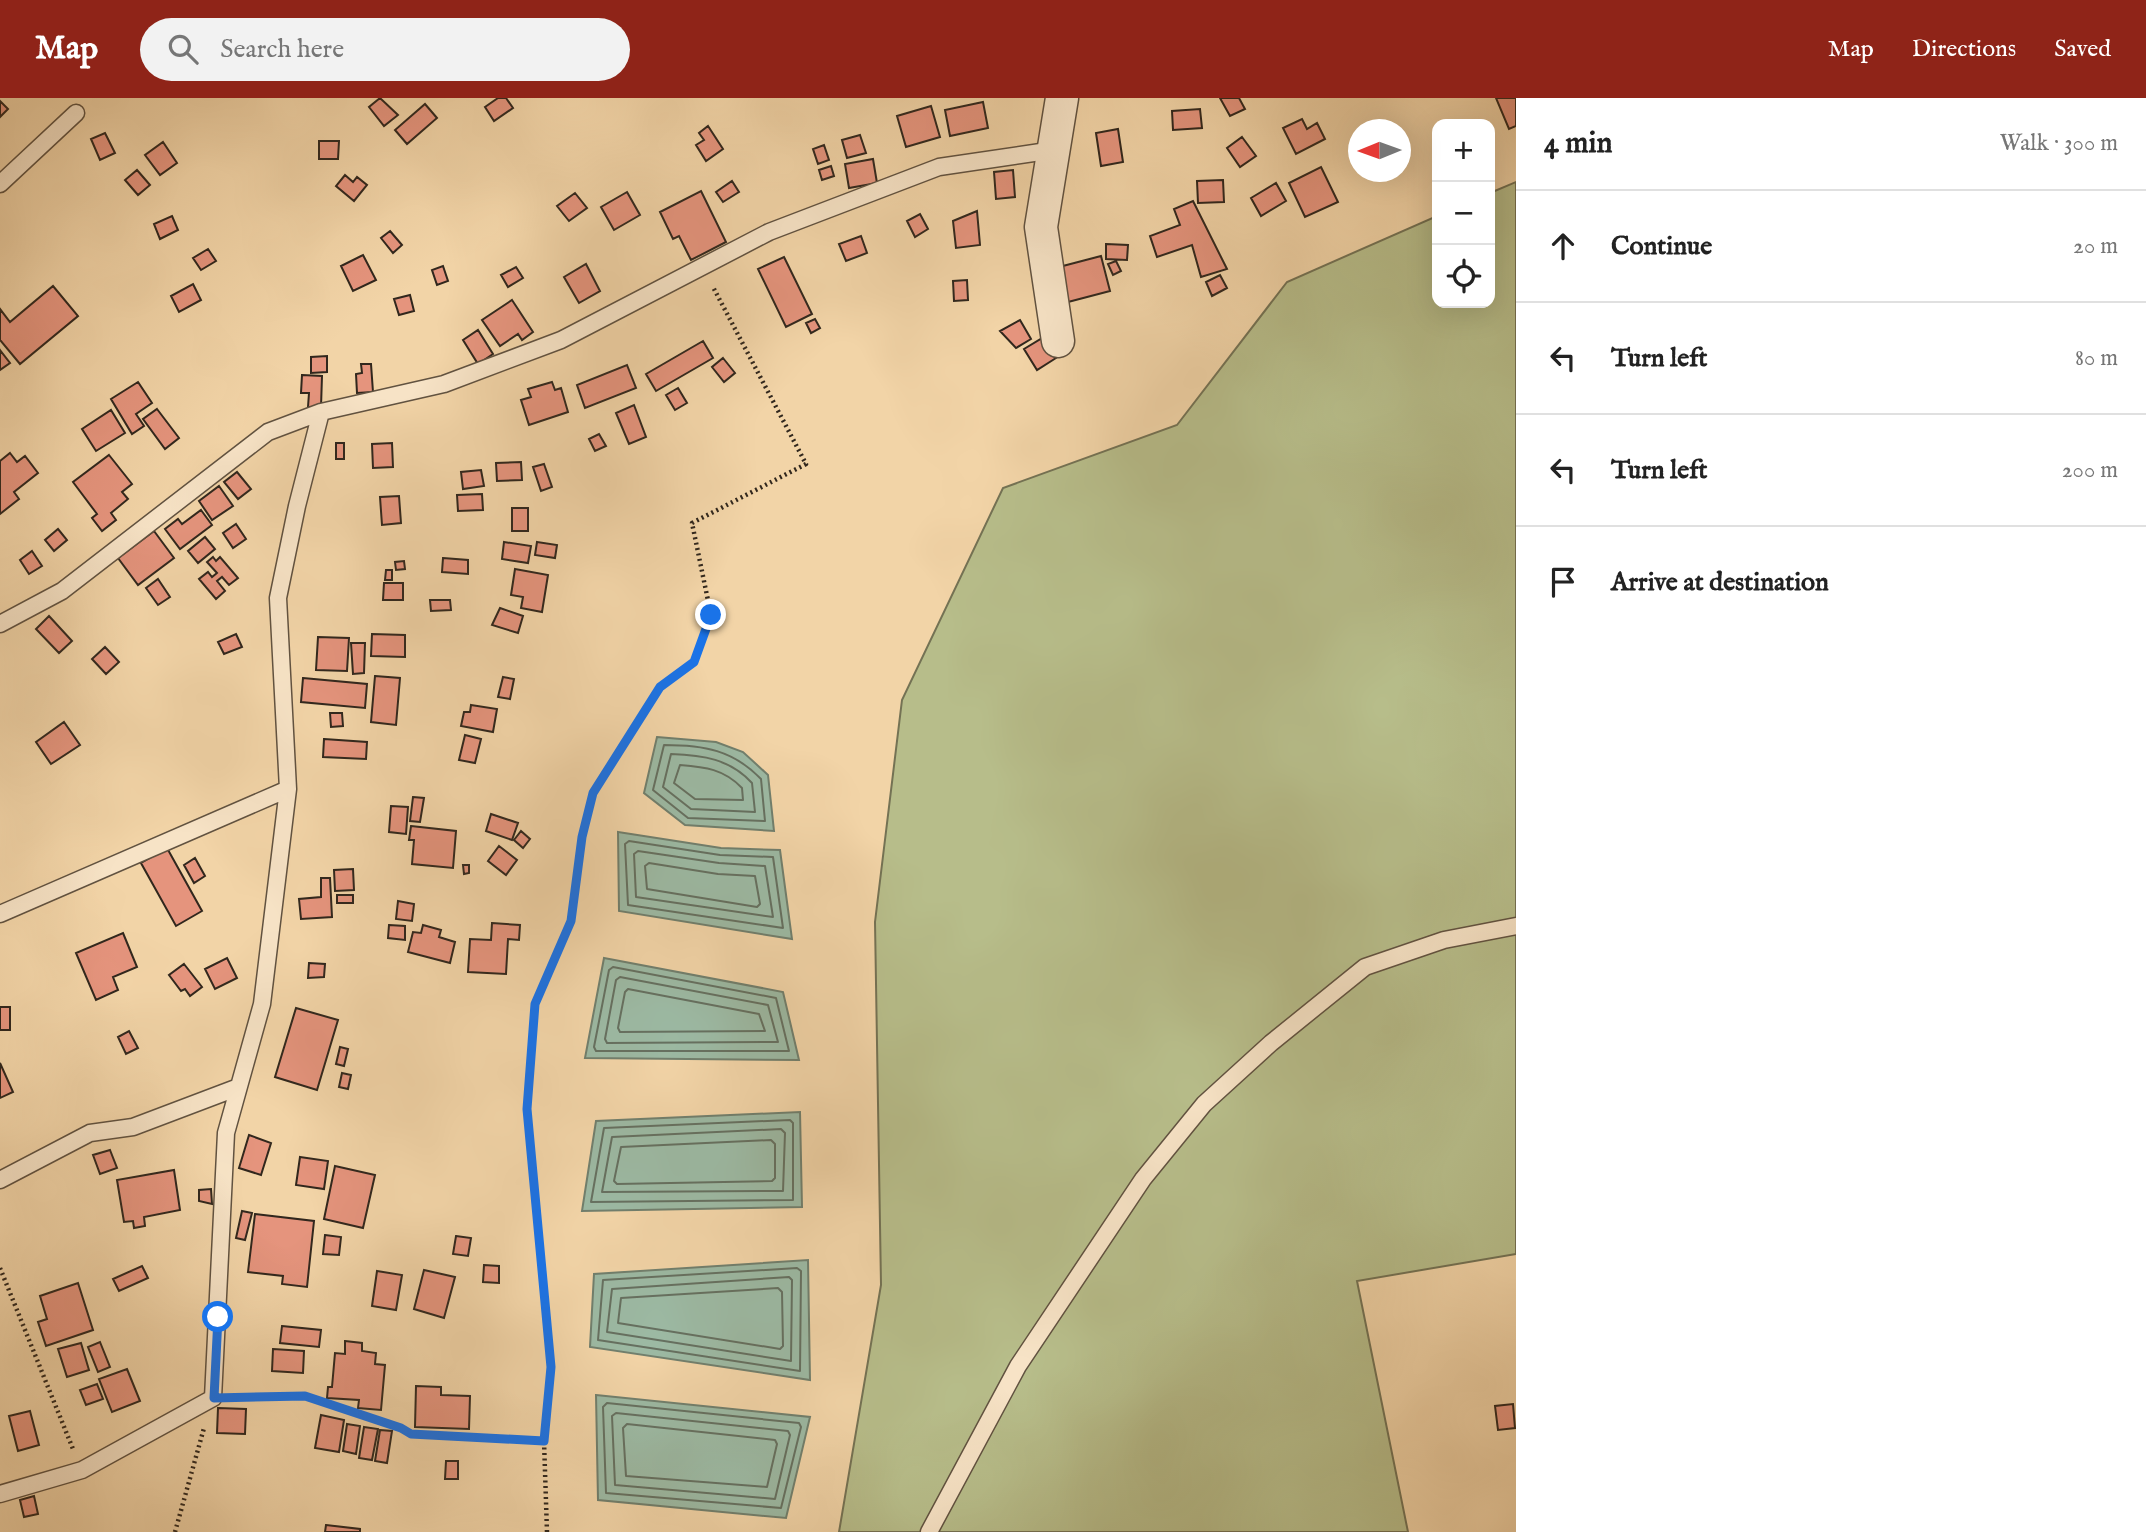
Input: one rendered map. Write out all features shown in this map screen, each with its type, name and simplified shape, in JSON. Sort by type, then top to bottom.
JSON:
[{"type":"street","points":[[1058,341],[1041,227],[1062,98]]},
{"type":"lane","points":[[0,184],[76,113]]},
{"type":"lane","points":[[0,624],[62,591],[259,438],[321,412],[444,384],[575,335],[769,232],[939,167],[1054,150]]},
{"type":"lane","points":[[0,1494],[82,1470],[214,1398],[226,1133],[236,1087],[262,1004],[288,789],[278,598],[296,506],[321,412]]},
{"type":"lane","points":[[0,914],[288,789]]},
{"type":"lane","points":[[929,1532],[1018,1366],[1143,1178],[1205,1104],[1279,1037],[1365,967],[1444,940],[1516,926]]},
{"type":"lane","points":[[0,1180],[90,1133],[132,1127],[236,1087]]},
{"type":"path","points":[[547,1532],[544,1441],[551,1367],[527,1109],[535,1004],[571,921],[582,837],[593,793],[660,687],[694,662],[711,615],[692,523],[806,464],[703,267]]},
{"type":"path","points":[[0,1268],[82,1470]]},
{"type":"path","points":[[175,1532],[214,1398],[305,1396],[401,1428],[411,1434],[544,1441]]},
{"type":"green space","points":[[1516,182],[1516,1254],[1357,1281],[1408,1532],[839,1532],[881,1285],[875,922],[902,700],[1003,488],[1177,425],[1287,282],[1432,218],[1432,308],[1495,308],[1495,191]]},
{"type":"water","points":[[657,737],[716,742],[743,752],[768,775],[774,831],[685,825],[644,793]]},
{"type":"water","points":[[618,832],[721,848],[780,850],[792,939],[619,911]]},
{"type":"water","points":[[604,958],[783,992],[799,1060],[585,1058]]},
{"type":"water","points":[[800,1112],[802,1207],[582,1211],[596,1121]]},
{"type":"water","points":[[808,1260],[810,1380],[590,1347],[594,1274]]},
{"type":"water","points":[[596,1395],[810,1417],[786,1518],[598,1500]]},
{"type":"building","points":[[380,98],[398,115],[384,126],[369,107]]},
{"type":"building","points":[[498,98],[506,98],[513,108],[494,121],[485,107]]},
{"type":"building","points":[[1220,98],[1239,98],[1245,109],[1230,116]]},
{"type":"building","points":[[1496,98],[1516,98],[1516,126],[1509,129]]},
{"type":"building","points":[[0,101],[8,109],[0,117]]},
{"type":"building","points":[[983,102],[988,128],[950,136],[945,110]]},
{"type":"building","points":[[425,104],[437,118],[407,144],[395,130]]},
{"type":"building","points":[[931,106],[940,137],[906,147],[897,116]]},
{"type":"building","points":[[1200,109],[1202,128],[1173,130],[1172,111]]},
{"type":"building","points":[[1302,119],[1307,129],[1317,123],[1325,139],[1296,154],[1283,128]]},
{"type":"building","points":[[708,126],[723,149],[706,161],[696,145],[704,140],[699,133]]},
{"type":"building","points":[[1118,129],[1123,162],[1101,166],[1096,133]]},
{"type":"building","points":[[105,133],[115,153],[100,160],[91,139]]},
{"type":"building","points":[[860,135],[866,153],[847,158],[842,140]]},
{"type":"building","points":[[1242,137],[1256,156],[1240,167],[1227,148]]},
{"type":"building","points":[[319,141],[339,141],[338,159],[319,159]]},
{"type":"building","points":[[163,142],[177,163],[160,175],[145,155]]},
{"type":"building","points":[[824,145],[829,160],[818,164],[813,149]]},
{"type":"building","points":[[873,159],[877,183],[849,188],[845,164]]},
{"type":"building","points":[[831,166],[834,176],[822,180],[819,170]]},
{"type":"building","points":[[1321,167],[1338,202],[1305,217],[1289,183]]},
{"type":"building","points":[[137,170],[150,185],[138,195],[125,180]]},
{"type":"building","points":[[1013,170],[1015,197],[996,199],[994,172]]},
{"type":"building","points":[[345,175],[353,182],[357,177],[367,185],[354,201],[336,186]]},
{"type":"building","points":[[1223,180],[1224,202],[1198,203],[1197,181]]},
{"type":"building","points":[[732,181],[739,192],[723,202],[716,192]]},
{"type":"building","points":[[1276,183],[1286,201],[1261,216],[1251,198]]},
{"type":"building","points":[[701,191],[726,242],[691,260],[679,236],[673,239],[660,212]]},
{"type":"building","points":[[627,192],[640,215],[614,230],[601,207]]},
{"type":"building","points":[[575,193],[587,208],[569,221],[557,206]]},
{"type":"building","points":[[1193,201],[1227,269],[1201,277],[1192,245],[1157,257],[1150,236],[1180,225],[1174,209]]},
{"type":"building","points":[[977,211],[980,245],[956,248],[953,221]]},
{"type":"building","points":[[920,214],[928,229],[915,237],[907,221]]},
{"type":"building","points":[[172,216],[178,230],[160,239],[154,224]]},
{"type":"building","points":[[390,231],[402,245],[393,253],[381,238]]},
{"type":"building","points":[[861,236],[867,253],[846,261],[839,244]]},
{"type":"building","points":[[1106,244],[1128,245],[1127,260],[1106,259]]},
{"type":"building","points":[[208,249],[216,261],[201,270],[193,258]]},
{"type":"building","points":[[363,255],[376,280],[353,291],[341,266]]},
{"type":"building","points":[[1101,256],[1110,291],[1068,302],[1059,267]]},
{"type":"building","points":[[784,257],[812,314],[786,327],[758,269]]},
{"type":"building","points":[[1116,261],[1121,271],[1113,275],[1108,264]]},
{"type":"building","points":[[586,264],[600,291],[579,303],[564,277]]},
{"type":"building","points":[[443,266],[448,281],[437,285],[432,270]]},
{"type":"building","points":[[516,267],[523,278],[508,287],[501,275]]},
{"type":"building","points":[[1220,275],[1227,288],[1212,296],[1206,282]]},
{"type":"building","points":[[967,280],[968,300],[954,301],[953,281]]},
{"type":"building","points":[[193,284],[201,300],[179,312],[171,296]]},
{"type":"building","points":[[53,286],[78,316],[20,364],[0,340],[0,309],[10,322]]},
{"type":"building","points":[[410,295],[414,311],[399,315],[394,299]]},
{"type":"building","points":[[512,300],[533,332],[522,340],[518,334],[500,346],[482,320]]},
{"type":"building","points":[[815,319],[820,328],[811,333],[806,323]]},
{"type":"building","points":[[1020,320],[1031,339],[1016,348],[1000,331]]},
{"type":"building","points":[[478,330],[493,354],[478,364],[463,340]]},
{"type":"building","points":[[1044,337],[1056,358],[1037,370],[1024,349]]},
{"type":"building","points":[[703,341],[713,358],[656,391],[646,374]]},
{"type":"building","points":[[0,350],[10,363],[0,370]]},
{"type":"building","points":[[327,356],[327,372],[311,373],[311,357]]},
{"type":"building","points":[[723,358],[735,373],[724,382],[712,367]]},
{"type":"building","points":[[361,364],[371,364],[373,392],[357,393],[356,374],[362,373]]},
{"type":"building","points":[[627,365],[636,388],[585,408],[577,385]]},
{"type":"building","points":[[302,375],[322,376],[321,407],[308,407],[309,393],[301,393]]},
{"type":"building","points":[[138,382],[152,403],[136,414],[144,426],[132,434],[111,399]]},
{"type":"building","points":[[552,382],[555,390],[561,388],[568,412],[529,425],[521,400],[531,397],[528,389]]},
{"type":"building","points":[[678,388],[687,403],[675,410],[666,395]]},
{"type":"building","points":[[634,405],[646,437],[629,444],[616,413]]},
{"type":"building","points":[[157,409],[179,438],[165,449],[143,419]]},
{"type":"building","points":[[111,410],[125,433],[96,451],[82,429]]},
{"type":"building","points":[[599,434],[606,446],[595,451],[589,439]]},
{"type":"building","points":[[336,443],[344,443],[344,459],[336,459]]},
{"type":"building","points":[[392,443],[393,467],[373,468],[372,444]]},
{"type":"building","points":[[10,453],[17,462],[25,456],[38,473],[14,492],[19,499],[0,514],[0,461]]},
{"type":"building","points":[[109,455],[132,484],[122,492],[128,499],[111,513],[116,520],[102,531],[92,518],[97,514],[73,482]]},
{"type":"building","points":[[521,462],[522,480],[497,481],[496,463]]},
{"type":"building","points":[[544,464],[552,487],[541,491],[533,467]]},
{"type":"building","points":[[481,470],[484,486],[463,489],[461,472]]},
{"type":"building","points":[[237,472],[251,489],[238,499],[224,482]]},
{"type":"building","points":[[219,486],[233,506],[212,520],[199,501]]},
{"type":"building","points":[[482,494],[483,510],[458,511],[457,495]]},
{"type":"building","points":[[399,496],[401,523],[382,525],[380,497]]},
{"type":"building","points":[[512,508],[528,508],[528,531],[512,531]]},
{"type":"building","points":[[201,510],[212,525],[180,549],[165,529],[178,519],[182,524]]},
{"type":"building","points":[[236,524],[246,539],[233,548],[223,533]]},
{"type":"building","points":[[58,529],[67,540],[54,551],[45,540]]},
{"type":"building","points":[[154,531],[174,558],[138,585],[118,558]]},
{"type":"building","points":[[205,537],[215,549],[198,563],[188,551]]},
{"type":"building","points":[[504,542],[531,546],[528,563],[502,559]]},
{"type":"building","points":[[537,542],[557,545],[555,558],[535,555]]},
{"type":"building","points":[[32,551],[42,566],[29,574],[20,560]]},
{"type":"building","points":[[213,557],[216,561],[220,557],[238,578],[229,585],[222,577],[217,581],[225,591],[216,599],[199,579],[208,572],[212,577],[217,573],[207,562]]},
{"type":"building","points":[[443,558],[468,560],[468,574],[442,572]]},
{"type":"building","points":[[404,561],[405,569],[396,570],[395,562]]},
{"type":"building","points":[[515,569],[548,575],[542,612],[521,608],[523,597],[511,595]]},
{"type":"building","points":[[386,570],[392,570],[392,580],[385,580]]},
{"type":"building","points":[[158,579],[170,597],[158,605],[146,588]]},
{"type":"building","points":[[384,583],[403,583],[403,600],[383,600]]},
{"type":"building","points":[[430,600],[450,600],[451,610],[431,611]]},
{"type":"building","points":[[500,608],[523,616],[518,633],[492,625]]},
{"type":"building","points":[[49,616],[72,641],[59,653],[36,629]]},
{"type":"building","points":[[236,634],[242,647],[224,654],[218,642]]},
{"type":"building","points":[[372,634],[405,635],[405,657],[371,656]]},
{"type":"building","points":[[318,637],[349,638],[347,671],[316,670]]},
{"type":"building","points":[[351,643],[365,643],[364,673],[353,674]]},
{"type":"building","points":[[105,647],[119,662],[106,674],[92,659]]},
{"type":"building","points":[[375,676],[400,678],[396,725],[371,722]]},
{"type":"building","points":[[503,677],[514,679],[510,699],[498,697]]},
{"type":"building","points":[[303,678],[367,684],[365,708],[301,702]]},
{"type":"building","points":[[471,705],[497,709],[493,732],[461,726],[464,712],[470,712]]},
{"type":"building","points":[[330,713],[342,713],[343,726],[331,727]]},
{"type":"building","points":[[64,722],[80,745],[51,764],[36,742]]},
{"type":"building","points":[[465,735],[481,739],[475,763],[459,760]]},
{"type":"building","points":[[324,739],[367,742],[366,759],[323,757]]},
{"type":"building","points":[[413,797],[424,798],[420,822],[410,821]]},
{"type":"building","points":[[391,806],[408,807],[406,834],[389,832]]},
{"type":"building","points":[[491,814],[518,823],[512,840],[486,831]]},
{"type":"building","points":[[411,826],[456,831],[453,868],[412,864],[414,840],[409,840]]},
{"type":"building","points":[[521,831],[530,839],[523,848],[514,840]]},
{"type":"building","points":[[499,846],[517,860],[506,875],[488,861]]},
{"type":"building","points":[[167,848],[202,911],[176,926],[141,863]]},
{"type":"building","points":[[195,858],[205,876],[194,883],[184,865]]},
{"type":"building","points":[[463,865],[469,865],[469,873],[464,874]]},
{"type":"building","points":[[353,869],[354,890],[335,891],[334,870]]},
{"type":"building","points":[[321,878],[330,878],[332,917],[301,919],[299,899],[321,897]]},
{"type":"building","points":[[337,895],[353,895],[353,903],[337,903]]},
{"type":"building","points":[[398,901],[414,904],[412,921],[396,919]]},
{"type":"building","points":[[492,923],[520,925],[519,940],[508,939],[506,974],[468,972],[470,939],[491,940]]},
{"type":"building","points":[[389,925],[405,926],[405,940],[388,938]]},
{"type":"building","points":[[423,925],[441,930],[439,937],[455,942],[450,963],[408,952],[413,932],[421,933]]},
{"type":"building","points":[[123,933],[137,967],[113,977],[118,990],[96,1000],[76,953]]},
{"type":"building","points":[[227,958],[237,978],[215,989],[205,969]]},
{"type":"building","points":[[309,963],[325,964],[324,977],[308,978]]},
{"type":"building","points":[[184,964],[202,987],[190,996],[185,989],[181,991],[169,975]]},
{"type":"building","points":[[0,1007],[10,1007],[10,1030],[0,1030]]},
{"type":"building","points":[[296,1008],[338,1020],[317,1090],[275,1077]]},
{"type":"building","points":[[129,1031],[138,1048],[126,1054],[118,1037]]},
{"type":"building","points":[[340,1047],[348,1049],[344,1066],[336,1064]]},
{"type":"building","points":[[0,1063],[13,1092],[0,1098]]},
{"type":"building","points":[[342,1073],[351,1075],[348,1089],[339,1087]]},
{"type":"building","points":[[249,1135],[271,1143],[261,1175],[239,1168]]},
{"type":"building","points":[[110,1150],[117,1168],[100,1174],[93,1155]]},
{"type":"building","points":[[300,1157],[328,1161],[324,1189],[296,1185]]},
{"type":"building","points":[[335,1166],[375,1175],[363,1228],[324,1219]]},
{"type":"building","points":[[174,1170],[180,1210],[144,1217],[145,1226],[134,1228],[133,1221],[124,1222],[117,1180]]},
{"type":"building","points":[[211,1189],[212,1204],[199,1201],[199,1190]]},
{"type":"building","points":[[242,1211],[252,1213],[245,1240],[236,1238]]},
{"type":"building","points":[[255,1214],[314,1221],[307,1287],[282,1284],[283,1276],[248,1272]]},
{"type":"building","points":[[325,1235],[341,1237],[339,1255],[323,1254]]},
{"type":"building","points":[[456,1236],[471,1238],[468,1256],[453,1254]]},
{"type":"building","points":[[484,1265],[499,1266],[499,1283],[483,1282]]},
{"type":"building","points":[[142,1266],[148,1278],[119,1291],[113,1279]]},
{"type":"building","points":[[424,1270],[455,1277],[444,1318],[414,1309]]},
{"type":"building","points":[[377,1271],[402,1275],[396,1310],[372,1306]]},
{"type":"building","points":[[78,1283],[93,1330],[46,1346],[38,1322],[47,1319],[40,1296]]},
{"type":"building","points":[[282,1326],[321,1330],[319,1347],[280,1343]]},
{"type":"building","points":[[345,1341],[362,1343],[362,1351],[376,1353],[375,1364],[385,1365],[381,1410],[358,1408],[359,1400],[327,1398],[328,1387],[332,1387],[335,1353],[345,1354]]},
{"type":"building","points":[[100,1342],[110,1367],[98,1372],[88,1347]]},
{"type":"building","points":[[81,1343],[89,1370],[67,1377],[58,1349]]},
{"type":"building","points":[[273,1349],[304,1351],[303,1373],[272,1371]]},
{"type":"building","points":[[127,1369],[140,1401],[112,1412],[99,1379]]},
{"type":"building","points":[[97,1384],[103,1399],[86,1405],[80,1390]]},
{"type":"building","points":[[416,1386],[441,1387],[441,1395],[470,1396],[469,1429],[415,1427]]},
{"type":"building","points":[[1513,1404],[1515,1428],[1498,1430],[1495,1406]]},
{"type":"building","points":[[218,1408],[246,1409],[245,1434],[217,1433]]},
{"type":"building","points":[[30,1411],[39,1445],[18,1451],[9,1416]]},
{"type":"building","points":[[321,1415],[344,1420],[339,1452],[315,1448]]},
{"type":"building","points":[[347,1424],[360,1426],[356,1454],[343,1451]]},
{"type":"building","points":[[364,1427],[378,1429],[372,1460],[359,1458]]},
{"type":"building","points":[[380,1430],[392,1431],[387,1463],[375,1461]]},
{"type":"building","points":[[446,1461],[458,1461],[458,1479],[445,1479]]},
{"type":"building","points":[[34,1496],[38,1514],[24,1517],[20,1500]]},
{"type":"building","points":[[326,1525],[360,1529],[360,1532],[325,1532]]},
{"type":"route","points":[[218,1317],[214,1398],[305,1396],[401,1428],[411,1434],[445,1438],[544,1441],[551,1367],[527,1109],[535,1004],[571,921],[582,837],[593,793],[660,687],[694,662],[711,615]]}]
